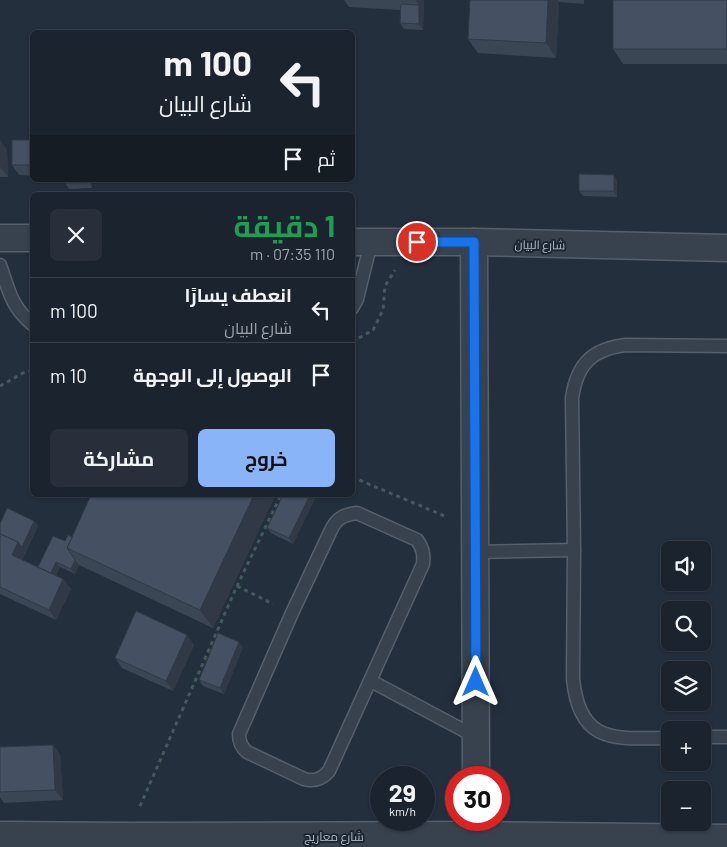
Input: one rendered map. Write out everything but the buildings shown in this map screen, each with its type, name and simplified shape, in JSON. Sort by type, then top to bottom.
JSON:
[{"type":"street","points":[[0,238],[30,238]]},
{"type":"street","name":"شارع البيان","points":[[362,242],[474,242],[727,248]]},
{"type":"street","points":[[474,242],[476,766]]},
{"type":"street","name":"شارع معاريج","points":[[0,835],[126,836],[445,829]]},
{"type":"street","name":"شارع معاريج","points":[[510,829],[727,838]]},
{"type":"lane","points":[[355,303],[357,299],[362,242]]},
{"type":"lane","points":[[0,265],[12,300],[21,314],[30,322]]},
{"type":"lane","points":[[661,738],[626,739],[608,736],[592,726],[581,712],[575,696],[573,678],[572,398],[575,382],[583,367],[595,354],[610,347],[626,345],[727,346]]},
{"type":"lane","points":[[357,513],[417,540],[422,547],[423,564],[329,771],[318,780],[311,781],[247,752],[239,741],[241,728],[292,613],[336,520],[346,514],[357,513]]},
{"type":"lane","points":[[475,540],[574,550]]},
{"type":"lane","points":[[371,681],[476,737]]},
{"type":"lane","points":[[711,737],[727,737]]},
{"type":"path","points":[[0,386],[23,373],[30,371]]},
{"type":"path","points":[[355,480],[475,540]]},
{"type":"path","points":[[126,836],[237,586],[280,497]]},
{"type":"path","points":[[237,586],[292,613]]},
{"type":"route","points":[[417,242],[474,242],[476,682]]}]
